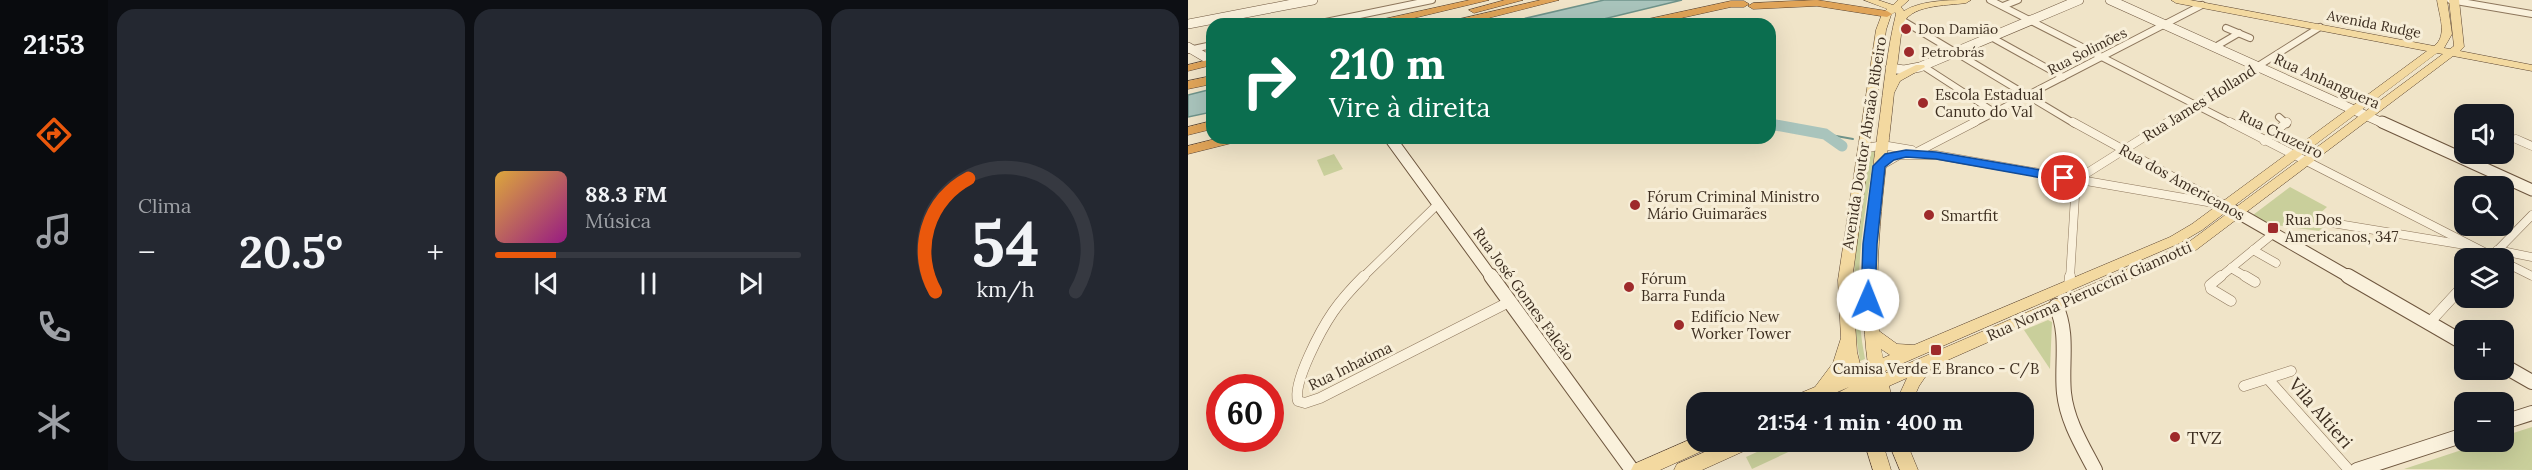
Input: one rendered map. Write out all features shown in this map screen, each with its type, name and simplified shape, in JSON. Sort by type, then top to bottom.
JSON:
[{"type":"highway","points":[[1391,18],[1410,11],[1484,0]]},
{"type":"highway","points":[[1410,11],[1530,0]]},
{"type":"highway","points":[[1477,18],[1554,0]]},
{"type":"highway","points":[[1648,18],[1722,0]]},
{"type":"highway","points":[[1685,18],[1776,0]]},
{"type":"highway","points":[[1701,18],[1752,3]]},
{"type":"highway","points":[[1667,18],[1731,4],[1752,3],[1817,3],[1890,11]]},
{"type":"highway","points":[[1188,66],[1206,64]]},
{"type":"highway","points":[[1188,77],[1206,67]]},
{"type":"highway","points":[[1188,77],[1206,78]]},
{"type":"highway","points":[[1188,86],[1206,80]]},
{"type":"highway","points":[[1188,131],[1206,126]]},
{"type":"highway","points":[[1188,141],[1206,136]]},
{"type":"highway","points":[[1188,150],[1212,144]]},
{"type":"main road","points":[[1869,0],[1890,11],[1900,12],[1900,19]]},
{"type":"main road","points":[[1890,11],[1904,0]]},
{"type":"main road","points":[[1932,0],[1946,3]]},
{"type":"main road","points":[[1900,19],[1914,8],[1966,0]]},
{"type":"main road","name":"Avenida Rudge","points":[[2176,0],[2320,27],[2532,60]]},
{"type":"main road","name":"Avenida Rudge","points":[[2212,0],[2447,48],[2532,68]]},
{"type":"main road","points":[[2442,0],[2447,48]]},
{"type":"main road","points":[[2447,48],[2453,0]]},
{"type":"main road","name":"Avenida Doutor Abraão Ribeiro","points":[[1858,390],[1847,327],[1845,280],[1881,30],[1890,11]]},
{"type":"main road","name":"Avenida Doutor Abraão Ribeiro","points":[[1882,392],[1877,376],[1867,284],[1890,68],[1900,19]]},
{"type":"main road","name":"Rua Norma Pieruccini Giannotti","points":[[1922,356],[2056,306],[2183,251],[2209,236],[2354,110],[2447,48]]},
{"type":"main road","name":"Rua Norma Pieruccini Giannotti","points":[[1858,390],[1877,376],[2069,286],[2170,243],[2367,116],[2447,48]]},
{"type":"main road","points":[[1878,50],[1881,54],[1881,63],[1890,68]]},
{"type":"main road","points":[[1888,94],[1896,79],[1922,66]]},
{"type":"main road","points":[[1820,392],[1842,360],[1847,327]]},
{"type":"main road","points":[[1872,334],[1894,350],[1922,356],[1908,392]]},
{"type":"main road","points":[[1820,392],[1858,390]]},
{"type":"main road","points":[[1640,470],[1686,450]]},
{"type":"main road","points":[[1683,470],[1724,452]]},
{"type":"main road","points":[[1876,452],[1882,470]]},
{"type":"main road","points":[[1902,452],[1909,470]]},
{"type":"street","points":[[1219,18],[1313,0]]},
{"type":"street","points":[[1359,18],[1410,11],[1432,0]]},
{"type":"street","name":"Rua Cruzeiro","points":[[1990,0],[2474,247]]},
{"type":"street","points":[[2002,6],[2018,0]]},
{"type":"street","points":[[1890,68],[1904,70],[1922,66],[2079,0]]},
{"type":"street","name":"Rua Anhanguera","points":[[2110,0],[2532,190]]},
{"type":"street","points":[[2453,0],[2532,14]]},
{"type":"street","name":"Rua Solimões","points":[[1919,151],[2202,5]]},
{"type":"street","name":"Rua dos Americanos","points":[[1900,19],[2028,95],[2454,337]]},
{"type":"street","points":[[1188,23],[1206,21]]},
{"type":"street","name":"Rua James Holland","points":[[2076,180],[2320,27]]},
{"type":"street","points":[[2226,28],[2250,38]]},
{"type":"street","points":[[2215,47],[2239,33]]},
{"type":"street","points":[[1991,37],[2063,77]]},
{"type":"street","points":[[1189,49],[1206,46]]},
{"type":"street","points":[[1189,49],[1206,60]]},
{"type":"street","points":[[1922,66],[1994,112]]},
{"type":"street","points":[[2264,141],[2288,123],[2279,117]]},
{"type":"street","points":[[2516,139],[2532,146]]},
{"type":"street","name":"Rua José Gomes Falcão","points":[[1395,144],[1632,470]]},
{"type":"street","points":[[1864,148],[1882,144],[2226,206]]},
{"type":"street","points":[[1879,166],[1890,157],[1900,154],[1936,155]]},
{"type":"street","points":[[2069,286],[2076,180]]},
{"type":"street","points":[[2179,198],[2207,209],[2209,214],[2206,220]]},
{"type":"street","name":"Rua Inhaúma","points":[[1439,203],[1360,280],[1332,313],[1301,374],[1296,395],[1298,401],[1305,403],[1320,398],[1509,302]]},
{"type":"street","points":[[2501,248],[2532,215]]},
{"type":"street","points":[[2332,223],[2474,247]]},
{"type":"street","points":[[2231,301],[2210,286],[2274,233]]},
{"type":"street","points":[[2253,250],[2276,263]]},
{"type":"street","name":"Rua Cruzeiro","points":[[2514,256],[2532,256]]},
{"type":"street","points":[[2514,267],[2532,276]]},
{"type":"street","points":[[2231,268],[2255,282]]},
{"type":"street","points":[[2429,323],[2454,296]]},
{"type":"street","points":[[2056,306],[2062,315],[2062,385],[2065,405],[2095,470]]},
{"type":"street","name":"Vila Altieri","points":[[2244,387],[2291,371]]},
{"type":"street","points":[[2514,372],[2532,382]]},
{"type":"street","name":"Vila Altieri","points":[[2268,379],[2349,470]]},
{"type":"street","points":[[2514,419],[2532,413]]},
{"type":"street","points":[[2356,470],[2454,438]]},
{"type":"green space","points":[[1870,151],[1875,151],[1860,255],[1859,307],[1865,359],[1860,361],[1854,308],[1855,256]]},
{"type":"green space","points":[[1334,154],[1343,169],[1324,176],[1317,160]]},
{"type":"green space","points":[[2290,187],[2327,207],[2317,216],[2328,219],[2328,226],[2324,226],[2319,231],[2276,225],[2273,227],[2253,215]]},
{"type":"green space","points":[[2048,320],[2052,322],[2050,369],[2024,330]]},
{"type":"green space","points":[[2532,427],[2532,470],[2404,469],[2456,452],[2514,452],[2514,433]]},
{"type":"green space","points":[[1757,452],[1788,452],[1752,469],[1746,457]]},
{"type":"water","points":[[1604,0],[1682,0],[1608,18],[1527,18]]},
{"type":"water","points":[[1206,90],[1206,113],[1188,117],[1188,95]]},
{"type":"waterway","points":[[1776,125],[1825,134],[1842,146]]},
{"type":"waterway","points":[[1825,134],[1853,139]]},
{"type":"place","name":"Don Damião","points":[[1906,29]]},
{"type":"place","name":"Petrobrás","points":[[1909,52]]},
{"type":"place","name":"Escola Estadual Canuto do Val","points":[[1923,103]]},
{"type":"place","name":"Fórum Criminal Ministro Mário Guimarães","points":[[1635,205]]},
{"type":"place","name":"Smartfit","points":[[1929,215]]},
{"type":"place","name":"Rua Dos Americanos, 347","points":[[2273,228]]},
{"type":"place","name":"Fórum Barra Funda","points":[[1629,287]]},
{"type":"place","name":"Edifício New Worker Tower","points":[[1679,325]]},
{"type":"place","name":"Camisa Verde E Branco - C/B","points":[[1936,350]]},
{"type":"place","name":"TVZ","points":[[2175,437]]},
{"type":"route","points":[[1868,300],[1870,244],[1879,166],[1890,157],[1900,154],[1936,155],[2064,178]]}]
